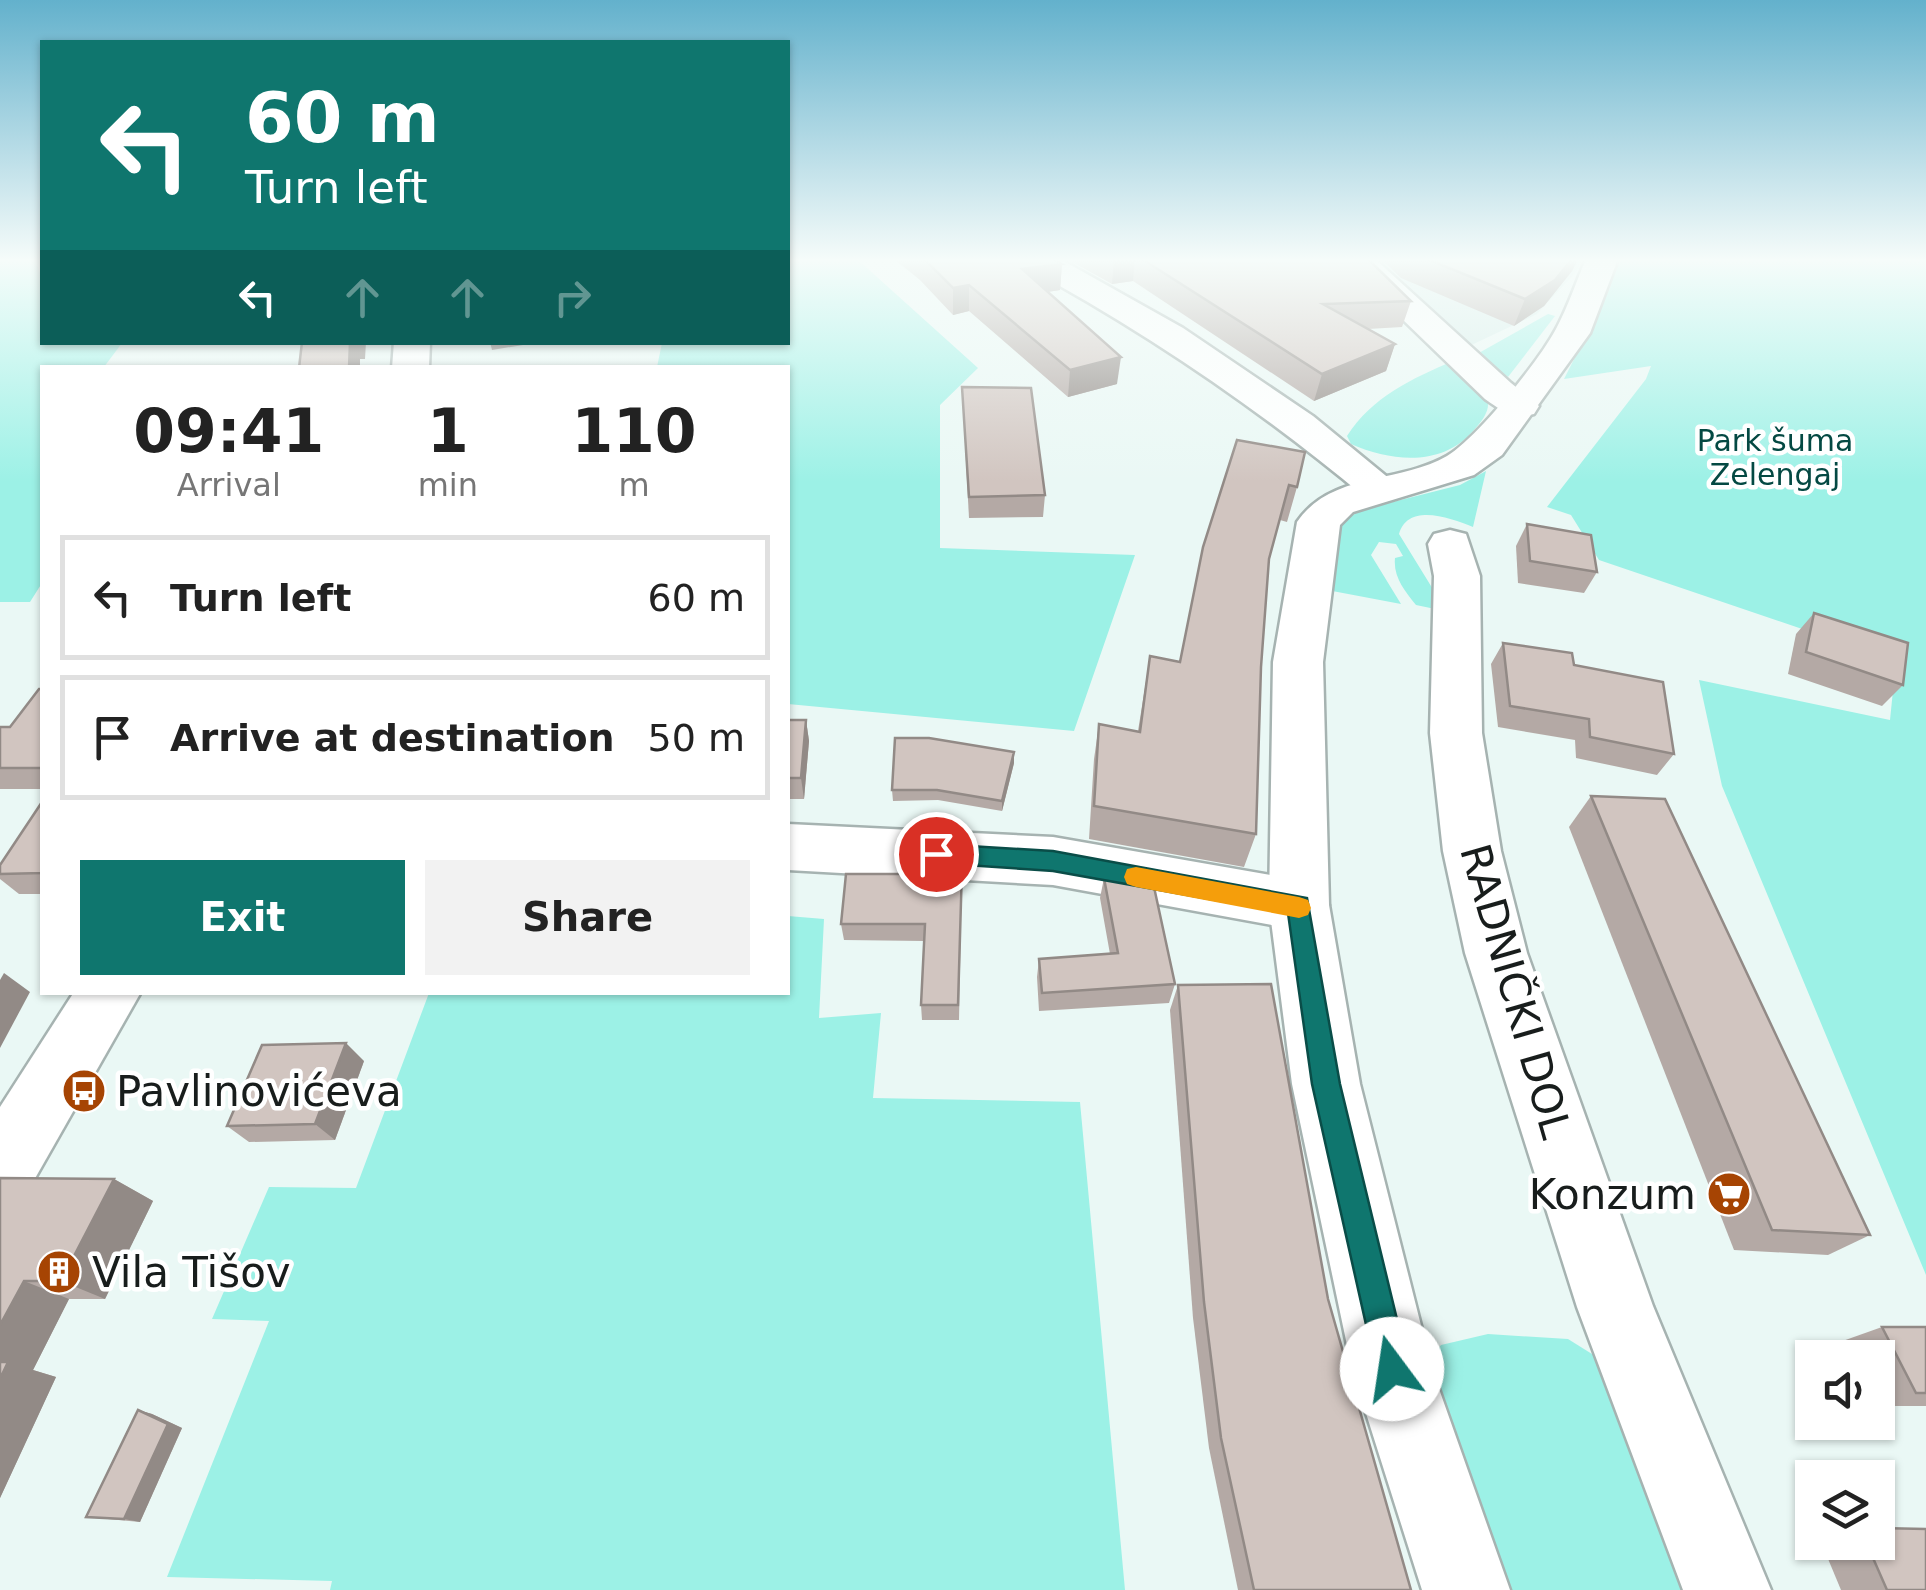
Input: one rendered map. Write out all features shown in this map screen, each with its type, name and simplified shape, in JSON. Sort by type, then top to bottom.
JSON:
[{"type":"street","points":[[1167,333],[1315,435],[1380,489]]},
{"type":"street","points":[[1435,333],[1498,392],[1520,406]]},
{"type":"street","points":[[1466,1590],[1408,1421],[1376,1305],[1326,1084],[1299,905],[1298,662],[1319,522],[1338,503],[1435,475],[1477,456],[1520,406],[1572,333]]},
{"type":"street","name":"RADNIČKI DOL","points":[[1450,544],[1457,576],[1456,734],[1469,831],[1496,952],[1615,1307],[1727,1590]]},
{"type":"street","points":[[790,847],[1053,861],[1299,905]]},
{"type":"street","points":[[0,1172],[108,995]]},
{"type":"shaded area","points":[[1448,333],[1496,333],[1465,348]]},
{"type":"green space","points":[[0,333],[40,333],[40,345],[120,345],[106,365],[40,365],[40,586],[30,602],[0,602]]},
{"type":"green space","points":[[790,333],[939,333],[978,368],[940,405],[940,548],[1135,555],[1074,731],[790,704],[790,365],[657,365],[662,345],[790,345]]},
{"type":"green space","points":[[1514,333],[1542,333],[1508,377],[1477,354]]},
{"type":"green space","name":"Park šuma Zelengaj","points":[[1587,333],[1926,333],[1926,1275],[1722,786],[1699,680],[1890,720],[1896,661],[1599,560],[1571,515],[1547,507],[1646,379],[1651,366],[1564,379]]},
{"type":"green space","points":[[1453,361],[1479,386],[1488,403],[1481,421],[1461,442],[1416,458],[1383,455],[1351,444],[1347,436],[1368,410],[1408,382]]},
{"type":"green space","points":[[1486,471],[1473,527],[1421,515],[1404,524],[1399,534],[1439,599],[1440,610],[1416,605],[1404,589],[1395,558],[1403,556],[1396,544],[1379,542],[1371,555],[1401,604],[1327,590],[1339,529],[1347,518],[1365,509],[1460,485]]},
{"type":"green space","points":[[790,916],[824,919],[819,1018],[881,1013],[873,1098],[1080,1102],[1125,1590],[330,1590],[332,1581],[167,1577],[269,1321],[212,1319],[269,1187],[356,1188],[428,995],[790,995]]},
{"type":"green space","points":[[1488,1334],[1568,1339],[1616,1369],[1709,1590],[1504,1590],[1426,1367],[1441,1345]]},
{"type":"building","points":[[1026,333],[1094,333],[1121,357],[1070,370]]},
{"type":"building","points":[[1258,333],[1376,333],[1395,344],[1322,374]]},
{"type":"building","points":[[302,345],[350,345],[349,365],[299,365]]},
{"type":"building","points":[[962,387],[1031,388],[1045,495],[969,497]]},
{"type":"building","points":[[1237,440],[1305,452],[1297,487],[1289,485],[1269,559],[1256,834],[1094,806],[1099,724],[1140,732],[1150,656],[1180,662],[1203,547]]},
{"type":"building","points":[[1527,524],[1591,535],[1597,572],[1530,561]]},
{"type":"building","points":[[1814,613],[1908,643],[1903,685],[1806,652]]},
{"type":"building","points":[[1503,643],[1572,653],[1574,665],[1663,682],[1674,754],[1590,737],[1589,719],[1510,706]]},
{"type":"building","points":[[40,689],[40,768],[0,768],[0,727],[10,727]]},
{"type":"building","points":[[790,720],[806,720],[801,778],[790,778]]},
{"type":"building","points":[[895,738],[929,738],[1014,752],[1002,801],[937,790],[892,790]]},
{"type":"building","points":[[1591,796],[1665,799],[1870,1235],[1772,1230]]},
{"type":"building","points":[[40,805],[40,873],[0,874],[0,865]]},
{"type":"building","points":[[928,865],[962,867],[958,1005],[921,1005],[925,924],[841,924],[846,874],[927,874]]},
{"type":"building","points":[[1104,878],[1154,887],[1175,984],[1042,993],[1039,959],[1118,953]]},
{"type":"building","points":[[1271,984],[1328,1299],[1411,1590],[1254,1590],[1221,1438],[1204,1302],[1178,985]]},
{"type":"building","points":[[346,1043],[315,1124],[227,1126],[262,1045]]},
{"type":"building","points":[[0,1178],[114,1179],[61,1281],[24,1281],[0,1325]]},
{"type":"building","points":[[1882,1327],[1926,1327],[1926,1393],[1916,1393],[1895,1352],[1895,1340],[1889,1340]]},
{"type":"building","points":[[0,1362],[8,1362],[0,1379]]},
{"type":"building","points":[[138,1410],[168,1424],[124,1519],[86,1517]]},
{"type":"building","points":[[1895,1528],[1926,1529],[1926,1590],[1887,1590],[1874,1560],[1895,1560]]},
{"type":"slow traffic","points":[[1136,877],[1299,908]]},
{"type":"place","name":"Pavlinovićeva","points":[[84,1091]]},
{"type":"place","name":"Konzum","points":[[1729,1194]]},
{"type":"place","name":"Vila Tišov","points":[[59,1272]]},
{"type":"route","points":[[936,854],[1053,861],[1299,905],[1326,1084],[1392,1369]]}]
